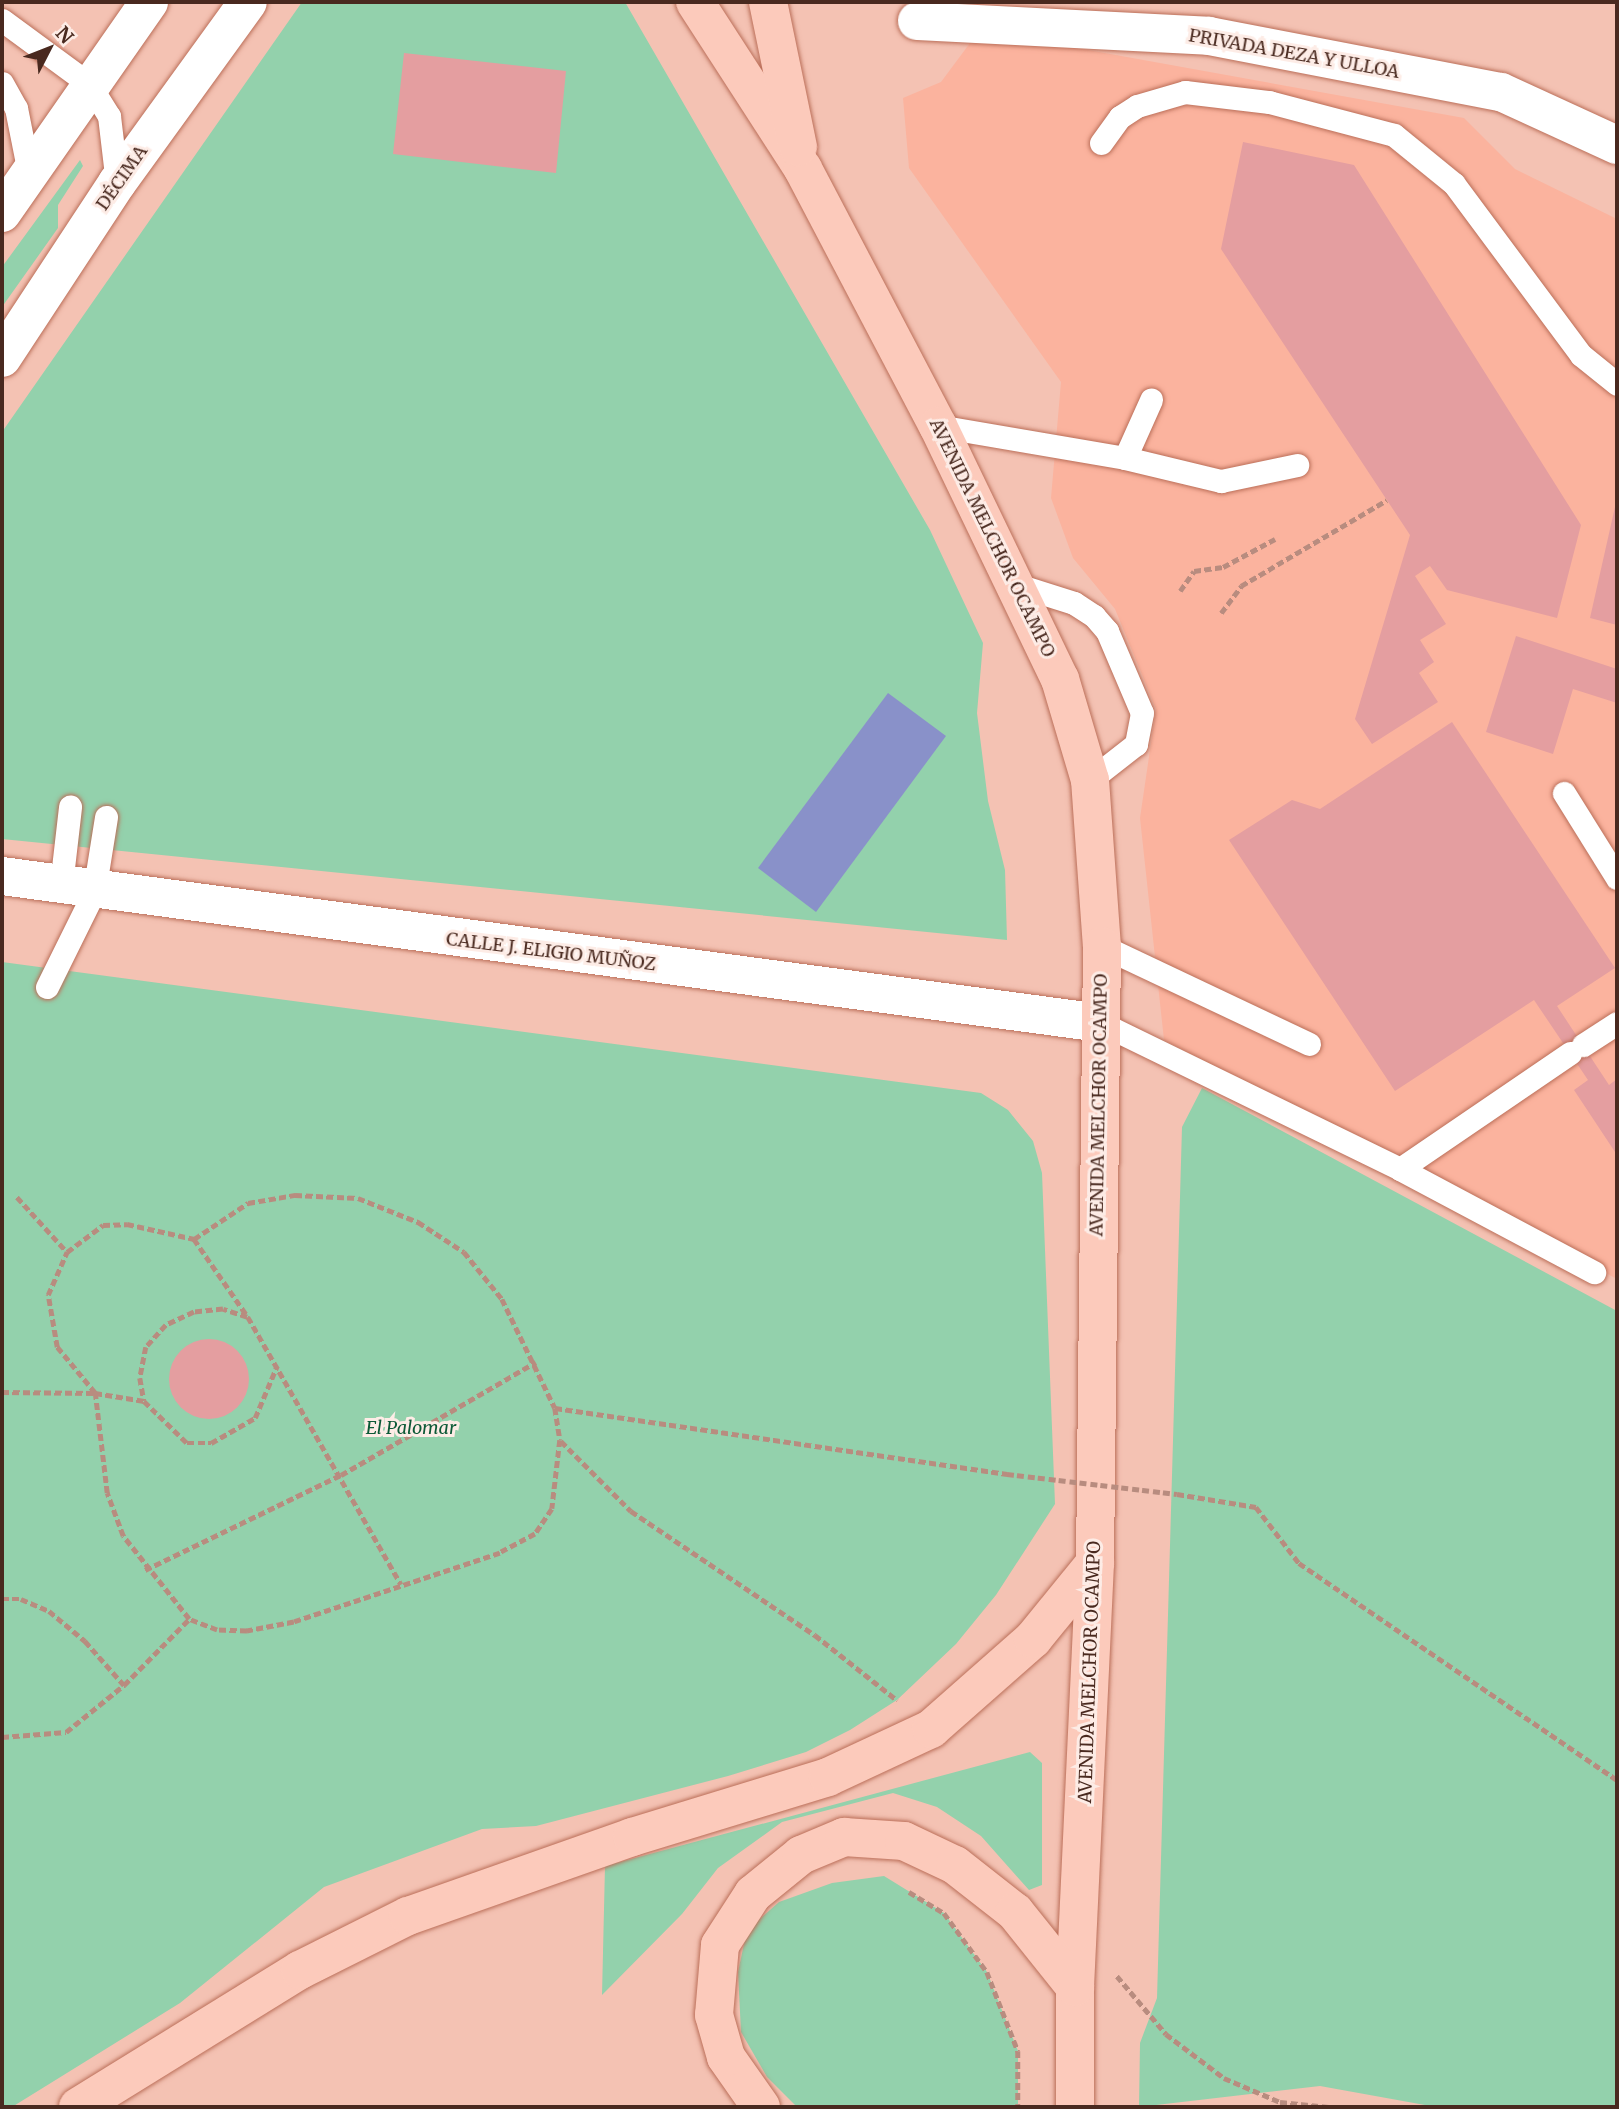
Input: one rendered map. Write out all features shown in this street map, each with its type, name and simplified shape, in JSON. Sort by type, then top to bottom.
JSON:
[{"type":"main road","points":[[695,2],[803,169]]},
{"type":"main road","points":[[768,2],[803,169]]},
{"type":"main road","name":"AVENIDA MELCHOR OCAMPO","points":[[803,169],[938,426],[1060,679],[1090,780],[1102,946],[1095,1563],[1080,1930],[1075,1987],[1075,2107]]},
{"type":"main road","points":[[78,2107],[300,1970],[408,1916],[632,1837],[828,1777],[931,1729],[1033,1639],[1095,1563]]},
{"type":"main road","points":[[761,2107],[726,2057],[714,2015],[720,1945],[753,1894],[801,1854],[844,1838],[904,1842],[955,1865],[1015,1912],[1075,1987]]},
{"type":"street","points":[[2,212],[89,84],[149,2]]},
{"type":"street","name":"DÉCIMA","points":[[2,358],[117,183],[248,2]]},
{"type":"street","name":"PRIVADA DEZA Y ULLOA","points":[[917,21],[1209,36],[1501,92],[1617,145]]},
{"type":"street","name":"CALLE J. ELIGIO MUÑOZ","points":[[2,876],[77,889],[1101,1023]]},
{"type":"lane","points":[[2,20],[89,84],[109,116],[117,183]]},
{"type":"lane","points":[[2,83],[16,108],[29,173]]},
{"type":"lane","points":[[1101,144],[1120,117],[1157,96],[1185,92],[1269,102],[1394,135],[1454,184],[1581,355],[1617,384]]},
{"type":"lane","points":[[1125,457],[1152,400]]},
{"type":"lane","points":[[938,426],[1125,457],[1221,481],[1297,465]]},
{"type":"lane","points":[[1014,584],[1074,603],[1094,616],[1107,631],[1142,713],[1136,744],[1090,780]]},
{"type":"lane","points":[[1564,793],[1617,877]]},
{"type":"lane","points":[[70,807],[77,889]]},
{"type":"lane","points":[[47,987],[77,889],[106,817]]},
{"type":"lane","points":[[1102,946],[1309,1044]]},
{"type":"lane","points":[[1101,1023],[1401,1169],[1594,1272]]},
{"type":"lane","points":[[1401,1169],[1617,1023]]},
{"type":"path","points":[[1221,613],[1241,586],[1387,500]]},
{"type":"path","points":[[1180,591],[1194,571],[1223,567],[1275,539]]},
{"type":"path","points":[[194,1239],[248,1203],[295,1195],[358,1198],[418,1222],[464,1252],[502,1299],[536,1363],[555,1408],[561,1440],[552,1509],[535,1534],[500,1553],[294,1622],[247,1631],[217,1630],[189,1619],[145,1570],[122,1536],[107,1493],[95,1393],[57,1348],[50,1323],[48,1294],[67,1252],[103,1225],[127,1224],[194,1239],[248,1317],[341,1475],[401,1584]]},
{"type":"path","points":[[17,1197],[67,1252]]},
{"type":"path","points":[[144,1401],[140,1378],[146,1347],[166,1325],[194,1312],[223,1309],[248,1317]]},
{"type":"path","points":[[145,1570],[341,1475],[536,1363]]},
{"type":"path","points":[[2,1392],[95,1393],[144,1401],[187,1443],[211,1443],[256,1418],[277,1366]]},
{"type":"path","points":[[555,1408],[1007,1474],[1256,1507],[1299,1563],[1617,1780]]},
{"type":"path","points":[[561,1440],[631,1511],[815,1635],[897,1700]]},
{"type":"path","points":[[2,1599],[21,1599],[49,1611],[124,1685]]},
{"type":"path","points":[[2,1737],[65,1732],[124,1685],[189,1619]]},
{"type":"path","points":[[904,1889],[944,1913],[987,1972],[1018,2051],[1018,2107]]},
{"type":"path","points":[[1080,1930],[1166,2034],[1224,2078],[1280,2102],[1329,2107]]},
{"type":"shaded area","points":[[1010,36],[1464,118],[1515,169],[1617,219],[1617,1279],[1164,1040],[1140,818],[1156,709],[1115,609],[1073,558],[1051,498],[1061,382],[909,168],[903,98],[941,82],[973,39]]},
{"type":"green space","points":[[302,2],[625,2],[930,530],[983,643],[977,713],[988,801],[1005,870],[1007,940],[2,839],[2,432]]},
{"type":"green space","points":[[80,160],[83,166],[58,205],[58,228],[2,307],[2,267]]},
{"type":"green space","name":"El Palomar","points":[[2,962],[981,1093],[1008,1110],[1033,1141],[1042,1173],[1055,1504],[996,1595],[956,1644],[897,1700],[850,1730],[806,1752],[728,1776],[536,1826],[482,1829],[324,1887],[180,2003],[12,2107],[2,2107]]},
{"type":"green space","points":[[1202,1088],[1617,1311],[1617,2107],[1436,2107],[1320,2086],[1139,2107],[1140,2043],[1157,1998],[1182,1127]]},
{"type":"green space","points":[[1030,1752],[1042,1763],[1042,1885],[1029,1890],[981,1836],[937,1807],[893,1793],[782,1822],[718,1868],[682,1914],[602,1995],[605,1866]]},
{"type":"green space","points":[[884,1876],[944,1913],[987,1972],[1018,2051],[1018,2107],[797,2107],[767,2077],[741,2032],[738,1972],[747,1930],[779,1902],[832,1883]]},
{"type":"water","points":[[888,693],[946,736],[816,912],[758,868]]},
{"type":"building","points":[[404,53],[566,71],[556,173],[393,154]]},
{"type":"building","points":[[1243,142],[1354,165],[1581,525],[1557,618],[1447,590],[1430,566],[1415,576],[1446,624],[1420,640],[1434,662],[1419,673],[1438,702],[1372,744],[1355,719],[1410,535],[1221,249]]},
{"type":"building","points":[[1617,498],[1617,625],[1590,618]]},
{"type":"building","points":[[1516,636],[1617,669],[1617,703],[1573,689],[1553,754],[1486,732]]},
{"type":"building","points":[[1452,722],[1615,968],[1557,1006],[1609,1085],[1617,1079],[1617,1155],[1574,1090],[1588,1080],[1534,1000],[1395,1091],[1229,840],[1292,800],[1320,809]]},
{"type":"building","points":[[209,1339],[224,1342],[237,1351],[246,1364],[249,1379],[246,1394],[237,1407],[224,1416],[209,1419],[194,1416],[181,1407],[172,1394],[169,1379],[172,1364],[181,1351],[194,1342]]}]
